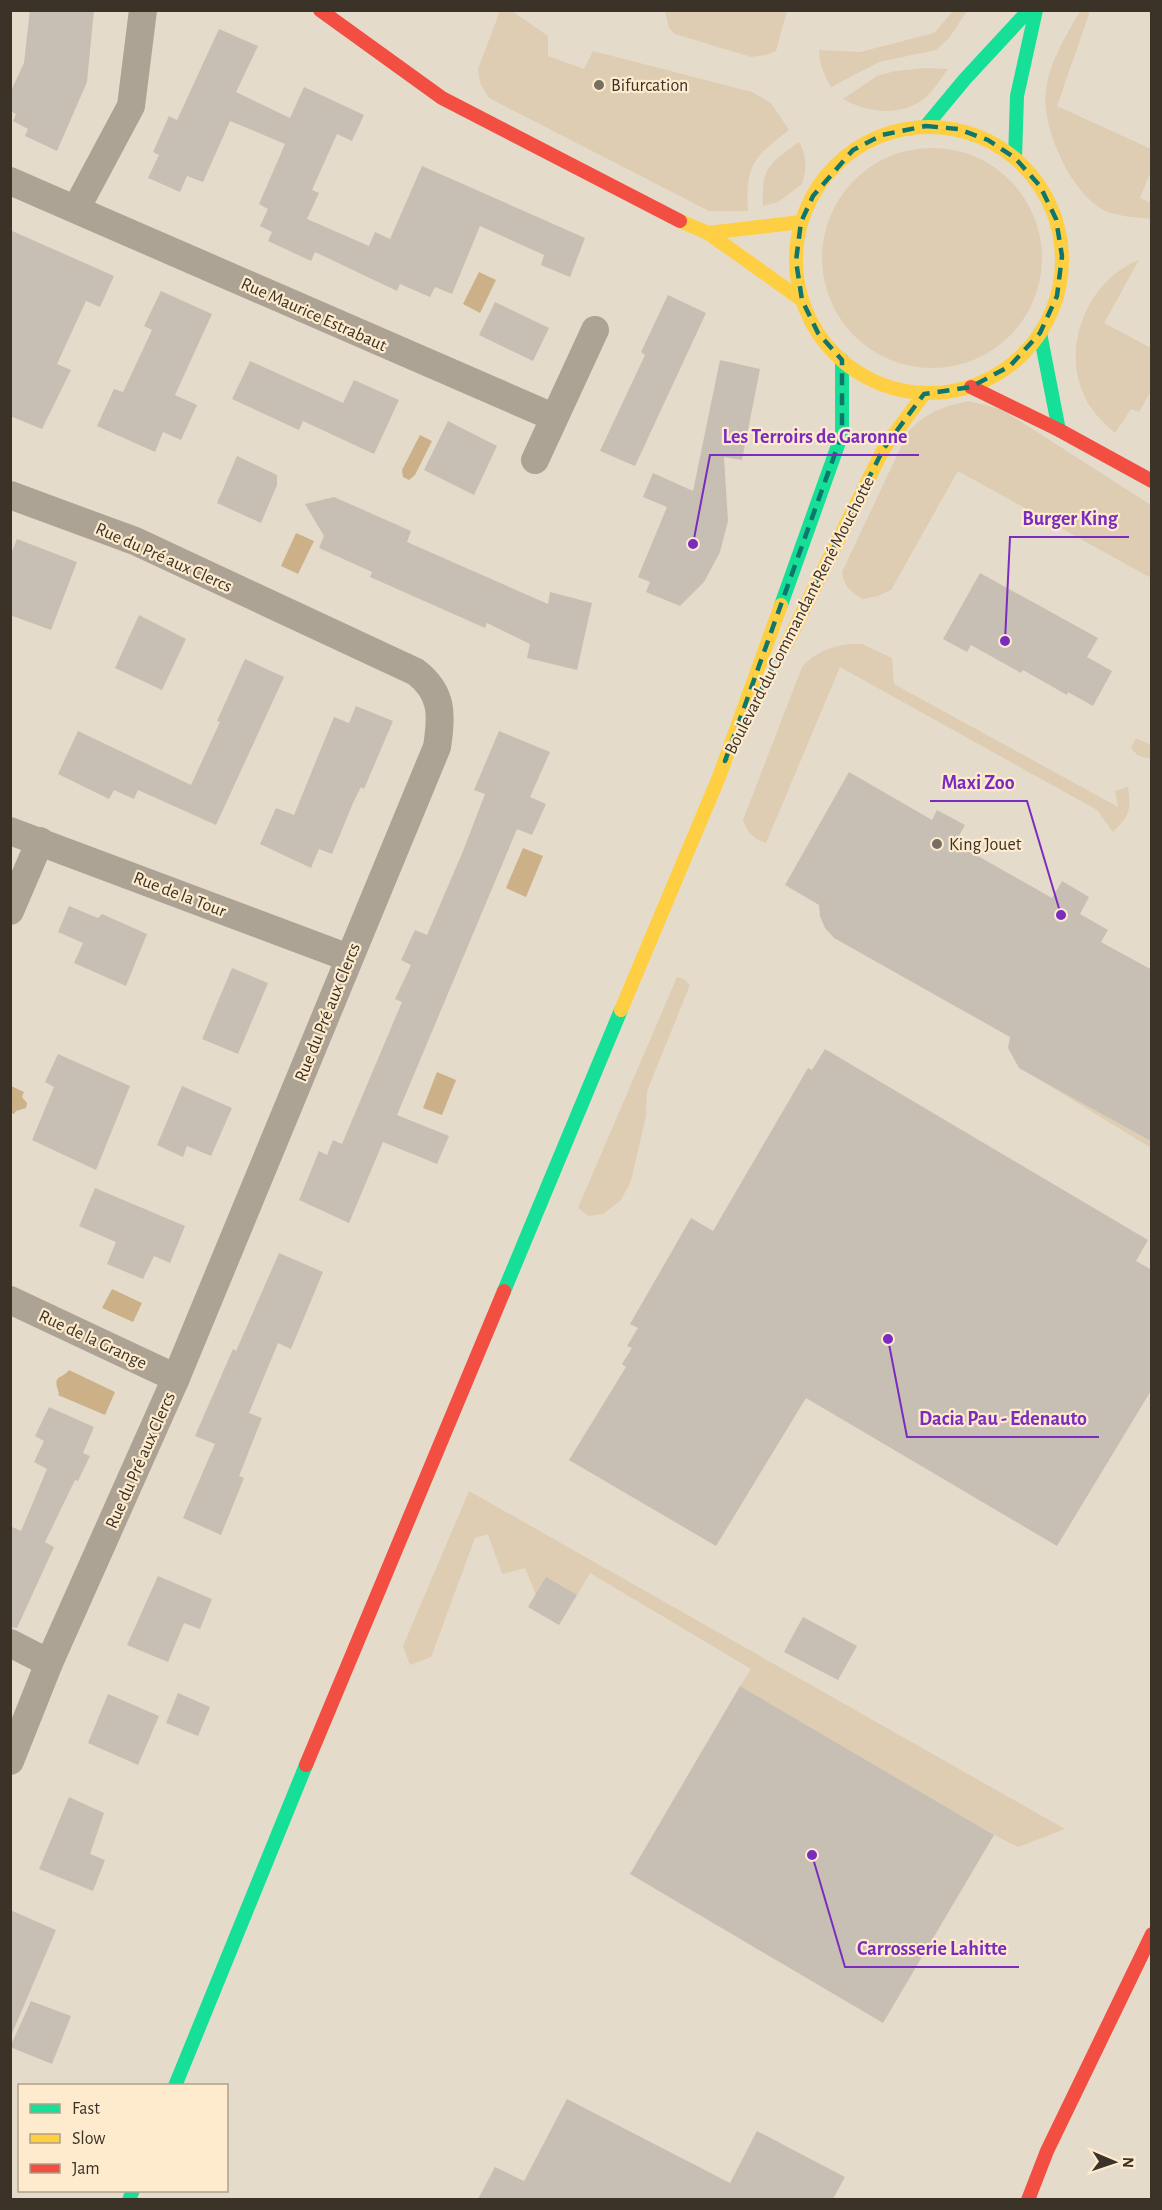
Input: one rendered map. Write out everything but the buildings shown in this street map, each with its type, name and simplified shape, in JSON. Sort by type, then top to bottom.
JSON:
[{"type":"main road","points":[[320,10],[442,98],[708,233],[802,300]]},
{"type":"main road","points":[[926,126],[965,79],[1029,10]]},
{"type":"main road","points":[[1016,158],[1017,96],[1036,10]]},
{"type":"main road","points":[[926,126],[958,129],[988,140],[1016,158],[1040,186],[1056,219],[1062,256],[1057,296],[1040,333],[1010,366],[971,387],[948,392],[924,394],[880,384],[842,360],[818,333],[802,300],[796,261],[801,222],[813,196],[829,172],[853,150],[882,135],[926,126]]},
{"type":"main road","points":[[708,233],[801,222]]},
{"type":"main road","points":[[1040,333],[1059,430]]},
{"type":"main road","name":"Boulevard du Commandant René Mouchotte","points":[[725,761],[842,434],[842,360]]},
{"type":"main road","points":[[971,387],[1059,430],[1152,481]]},
{"type":"main road","name":"Boulevard du Commandant René Mouchotte","points":[[780,656],[884,448],[924,394]]},
{"type":"main road","name":"Boulevard du Commandant René Mouchotte","points":[[725,761],[770,677]]},
{"type":"main road","points":[[175,2084],[319,1732],[725,761]]},
{"type":"main road","points":[[1028,2199],[1047,2151],[1152,1934]]},
{"type":"street","points":[[76,209],[131,106],[143,10]]},
{"type":"street","name":"Rue Maurice Estrabaut","points":[[10,181],[554,417]]},
{"type":"street","points":[[535,460],[595,330]]},
{"type":"street","name":"Rue du Pré aux Clercs","points":[[10,495],[135,541],[416,672],[435,692],[439,706],[440,725],[437,747],[176,1378],[49,1663],[10,1761]]},
{"type":"street","name":"Rue de la Tour","points":[[10,831],[349,958]]},
{"type":"street","points":[[10,911],[40,841]]},
{"type":"street","name":"Rue de la Grange","points":[[10,1300],[176,1378]]},
{"type":"street","points":[[10,1643],[49,1663]]},
{"type":"highlighted area","points":[[926,126],[958,129],[988,140],[1015,158],[1040,186],[1056,219],[1062,256],[1057,296],[1040,333],[1010,366],[971,387],[924,394],[884,448],[725,761],[842,434],[842,360],[818,333],[802,300],[796,261],[801,222],[813,196],[853,150],[882,135]]},
{"type":"shaded area","points":[[665,10],[787,11],[776,51],[751,57],[675,34],[669,28]]},
{"type":"shaded area","points":[[500,11],[512,11],[548,36],[548,56],[584,69],[593,51],[752,92],[771,103],[789,130],[767,148],[754,163],[748,183],[748,211],[709,211],[489,98],[480,83],[478,69]]},
{"type":"shaded area","points":[[953,11],[967,11],[949,38],[936,50],[879,62],[831,87],[822,69],[819,50],[860,52],[934,33]]},
{"type":"shaded area","points":[[1080,11],[1089,11],[1089,14],[1057,106],[1151,149],[1151,171],[1140,198],[1151,203],[1151,219],[1111,213],[1097,206],[1073,179],[1054,142],[1048,123],[1046,105],[1048,79],[1059,49]]},
{"type":"shaded area","points":[[926,68],[948,69],[931,92],[911,106],[900,110],[877,110],[843,99],[877,76],[895,71]]},
{"type":"shaded area","points":[[799,142],[804,152],[805,163],[802,184],[778,202],[763,206],[764,183],[769,168],[780,156]]},
{"type":"shaded area","points":[[932,148],[964,153],[984,161],[1002,173],[1017,188],[1029,206],[1037,226],[1042,258],[1037,290],[1029,310],[1017,328],[1002,343],[984,355],[964,363],[932,368],[900,363],[880,355],[862,343],[847,328],[835,310],[827,290],[822,258],[827,226],[835,206],[847,188],[862,173],[880,161],[900,153]]},
{"type":"shaded area","points":[[1139,260],[1104,323],[1151,348],[1151,391],[1139,412],[1131,409],[1115,433],[1096,414],[1085,397],[1077,371],[1076,352],[1079,332],[1094,297],[1107,281],[1122,269]]},
{"type":"shaded area","points":[[479,272],[496,280],[480,313],[463,304]]},
{"type":"shaded area","points":[[969,401],[1001,409],[1151,505],[1151,578],[958,471],[891,590],[863,599],[851,591],[844,581],[842,572],[908,432],[921,420],[936,411]]},
{"type":"shaded area","points":[[420,435],[432,441],[415,475],[409,480],[403,477],[402,470]]},
{"type":"shaded area","points":[[296,533],[314,541],[298,574],[281,566]]},
{"type":"shaded area","points":[[862,644],[892,658],[894,684],[1118,807],[1115,791],[1128,787],[1129,807],[1123,821],[1113,832],[1097,810],[840,667],[766,843],[757,839],[743,820],[802,667],[824,651],[836,646]]},
{"type":"shaded area","points":[[1136,738],[1151,745],[1151,758],[1140,756],[1131,748]]},
{"type":"shaded area","points":[[523,848],[543,856],[526,897],[506,888]]},
{"type":"shaded area","points":[[677,977],[684,979],[690,985],[647,1091],[646,1116],[631,1181],[621,1200],[603,1214],[589,1216],[578,1208]]},
{"type":"shaded area","points":[[437,1072],[456,1080],[442,1115],[423,1108]]},
{"type":"shaded area","points":[[1027,1072],[1151,1142],[1151,1148]]},
{"type":"shaded area","points":[[11,1086],[24,1092],[22,1097],[27,1103],[26,1108],[14,1114],[11,1113]]},
{"type":"shaded area","points":[[112,1289],[142,1303],[133,1322],[102,1308]]},
{"type":"shaded area","points":[[69,1370],[115,1392],[105,1415],[58,1395],[57,1380]]},
{"type":"shaded area","points":[[469,1491],[1065,1829],[1018,1847],[994,1835],[740,1686],[751,1669],[590,1573],[577,1595],[536,1595],[525,1568],[502,1574],[488,1534],[475,1538],[431,1657],[410,1665],[403,1646]]},
{"type":"traffic: fast","points":[[926,126],[965,79],[1029,10]]},
{"type":"traffic: fast","points":[[1015,158],[1017,96],[1036,10]]},
{"type":"traffic: fast","points":[[1040,333],[1059,430]]},
{"type":"traffic: fast","points":[[781,605],[842,434],[842,360]]},
{"type":"traffic: fast","points":[[504,1291],[621,1010]]},
{"type":"traffic: fast","points":[[176,2084],[306,1765]]},
{"type":"traffic: fast","points":[[129,2200],[132,2192]]},
{"type":"traffic: slow","points":[[929,127],[955,130],[980,138],[1003,150],[1023,166],[1039,186],[1051,209],[1059,234],[1062,260],[1059,286],[1051,311],[1039,334],[1023,354],[1003,370],[980,382],[955,390],[929,393],[903,390],[878,382],[855,370],[835,354],[819,334],[807,311],[799,286],[796,260],[799,234],[807,209],[819,186],[835,166],[855,150],[878,138],[903,130],[929,127]]},
{"type":"traffic: slow","points":[[680,221],[708,233],[802,300]]},
{"type":"traffic: slow","points":[[708,233],[801,222]]},
{"type":"traffic: slow","points":[[786,645],[884,448],[924,394]]},
{"type":"traffic: slow","points":[[621,1010],[719,777],[781,605]]},
{"type":"traffic: jam","points":[[320,10],[442,98],[680,221]]},
{"type":"traffic: jam","points":[[971,387],[1059,430],[1152,481]]},
{"type":"traffic: jam","points":[[306,1765],[504,1291]]},
{"type":"traffic: jam","points":[[1028,2200],[1047,2151],[1152,1934]]},
{"type":"place","name":"Bifurcation","points":[[599,85]]},
{"type":"place","name":"Les Terroirs de Garonne","points":[[693,544]]},
{"type":"place","name":"Burger King","points":[[1005,641]]},
{"type":"place","name":"King Jouet","points":[[937,844]]},
{"type":"place","name":"Maxi Zoo","points":[[1061,915]]},
{"type":"place","name":"Dacia Pau - Edenauto","points":[[888,1339]]},
{"type":"place","name":"Carrosserie Lahitte","points":[[812,1855]]}]
